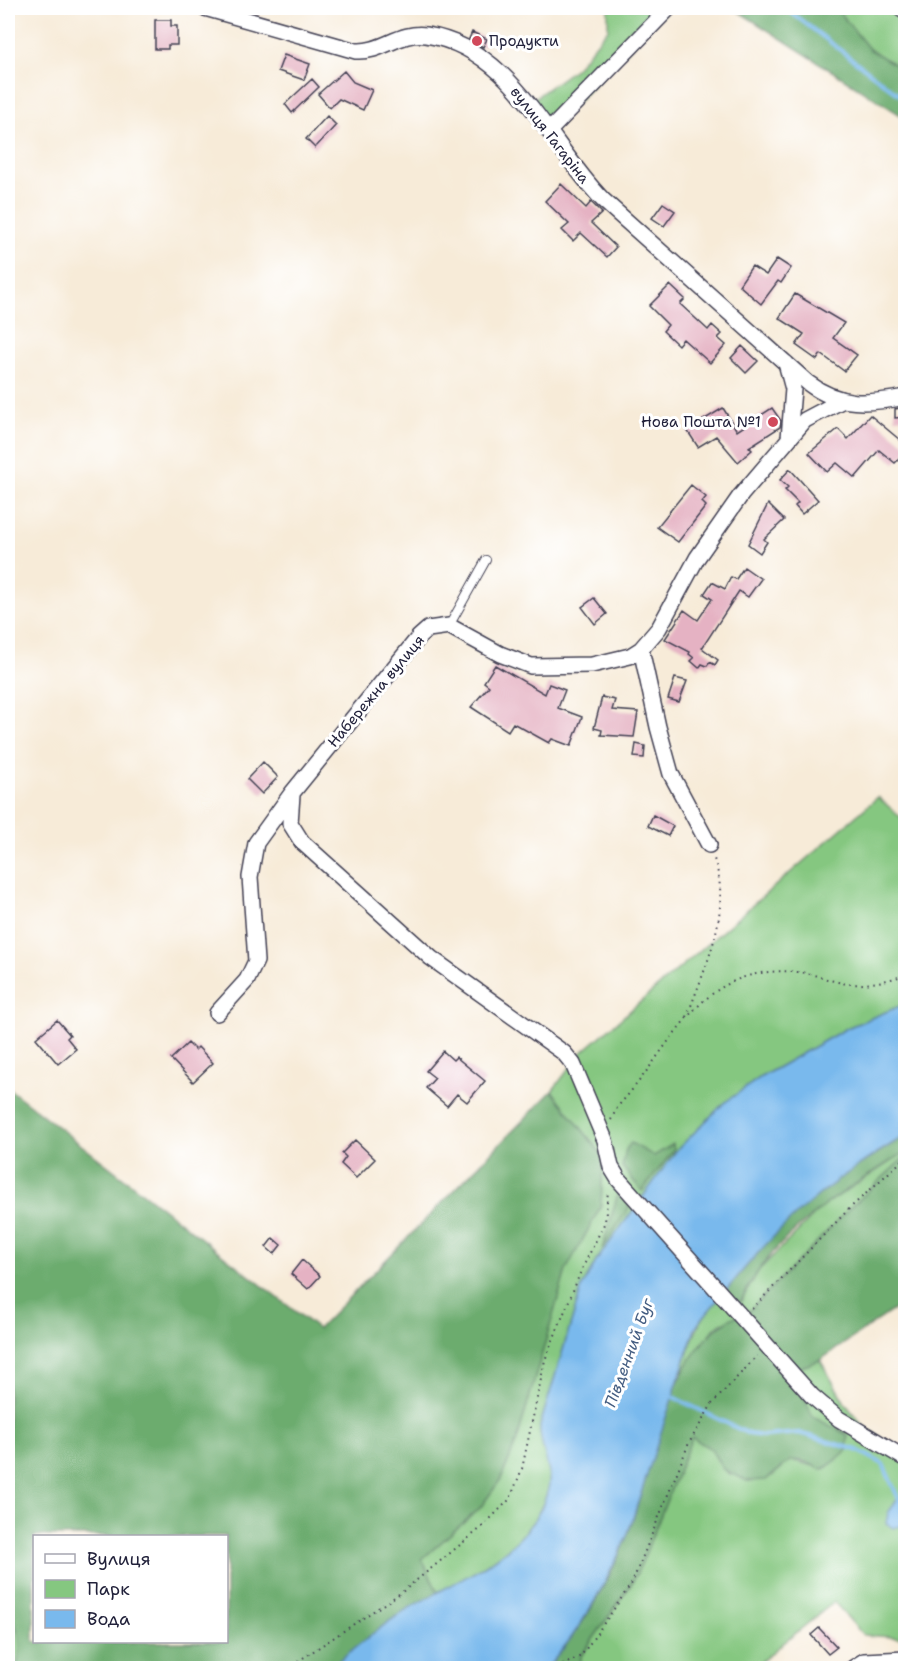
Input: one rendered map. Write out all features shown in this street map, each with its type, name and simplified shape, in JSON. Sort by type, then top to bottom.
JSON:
[{"type":"street","name":"вулиця Гагаріна","points":[[205,8],[356,51],[376,50],[416,34],[461,45],[495,68],[549,131],[583,178],[603,200],[786,363],[818,390],[840,401]]},
{"type":"street","points":[[549,131],[669,8]]},
{"type":"street","points":[[786,363],[793,389],[789,438]]},
{"type":"street","points":[[449,626],[500,654],[531,666],[604,663],[630,656],[641,649],[659,628],[686,576],[721,520],[789,438],[812,415],[840,401],[865,403],[906,397]]},
{"type":"street","name":"Набережна вулиця","points":[[216,1013],[247,980],[256,961],[250,878],[252,854],[262,834],[292,793],[419,637],[428,629],[449,626]]},
{"type":"street","points":[[641,649],[671,774],[709,845]]},
{"type":"street","points":[[292,793],[289,811],[290,824],[302,842],[431,958],[564,1053],[573,1064],[605,1140],[611,1167],[619,1180],[740,1317],[830,1412],[906,1459]]},
{"type":"street","points":[[853,1668],[864,1661],[906,1659]]},
{"type":"lane","points":[[449,626],[486,560]]},
{"type":"path","points":[[687,1019],[722,909],[720,881],[709,845]]},
{"type":"path","points":[[605,1140],[618,1106],[687,1019],[713,992],[744,976],[788,971],[858,984],[906,975]]},
{"type":"path","points":[[740,1317],[849,1209],[906,1157]]},
{"type":"path","points":[[288,1668],[386,1604],[481,1528],[510,1499],[522,1469],[545,1360],[581,1271],[605,1222],[611,1167]]},
{"type":"path","points":[[558,1668],[580,1656],[632,1583],[647,1551],[689,1443],[705,1414],[767,1346]]},
{"type":"green space","points":[[608,8],[669,8],[549,131],[528,103],[576,68],[608,29]]},
{"type":"green space","points":[[733,8],[836,8],[869,49],[905,71],[905,118]]},
{"type":"green space","points":[[836,8],[905,8],[905,71],[869,49]]},
{"type":"green space","points":[[878,797],[905,821],[905,1004],[847,1028],[761,1077],[724,1103],[676,1151],[597,1260],[582,1287],[540,1426],[541,1439],[551,1475],[542,1506],[523,1535],[510,1547],[483,1567],[438,1593],[422,1559],[480,1508],[501,1479],[517,1440],[566,1270],[601,1206],[603,1156],[552,1091],[581,1053]]},
{"type":"green space","points":[[8,1088],[318,1329],[552,1091],[603,1156],[601,1206],[566,1270],[517,1440],[501,1479],[480,1508],[422,1559],[438,1593],[406,1610],[329,1668],[16,1668],[20,1646],[16,1626],[8,1612]]},
{"type":"green space","points":[[905,1136],[905,1152],[827,1204],[774,1251],[759,1270],[738,1306],[725,1292],[781,1226],[814,1197]]},
{"type":"green space","points":[[631,1143],[654,1156],[673,1144],[674,1150],[642,1191],[622,1167],[626,1149]]},
{"type":"green space","points":[[905,1152],[905,1157],[849,1209],[742,1319],[721,1323],[715,1328],[681,1373],[697,1329],[708,1311],[725,1292],[739,1305],[759,1270],[823,1206]]},
{"type":"green space","points":[[905,1157],[905,1302],[820,1360],[791,1371],[813,1417],[848,1435],[847,1450],[822,1469],[809,1463],[791,1460],[766,1480],[747,1481],[723,1469],[711,1449],[692,1437],[632,1583],[581,1656],[580,1668],[547,1668],[593,1606],[611,1572],[637,1509],[666,1412],[678,1381],[694,1354],[714,1331],[738,1315],[742,1318],[849,1209]]},
{"type":"green space","points":[[619,1190],[630,1206],[602,1249]]},
{"type":"green space","points":[[820,1360],[845,1403],[863,1426],[905,1453],[905,1499],[898,1498],[902,1526],[905,1525],[905,1638],[863,1635],[834,1602],[753,1668],[580,1668],[581,1656],[632,1583],[692,1437],[711,1449],[723,1469],[730,1474],[772,1476],[791,1460],[825,1469],[847,1450],[846,1432],[820,1423],[813,1417],[790,1371]]},
{"type":"green space","points":[[8,1612],[20,1639],[20,1653],[16,1668],[8,1668]]},
{"type":"water","name":"Південний Буг","points":[[905,1004],[905,1136],[854,1168],[789,1221],[749,1263],[699,1323],[695,1329],[627,1536],[592,1605],[571,1638],[547,1668],[329,1668],[406,1610],[488,1564],[524,1534],[537,1515],[549,1484],[540,1426],[582,1287],[597,1260],[676,1151],[724,1103],[761,1077],[847,1028]]},
{"type":"water","points":[[898,1498],[905,1499],[905,1525],[893,1528],[886,1523],[888,1513]]},
{"type":"building","points":[[155,20],[171,20],[171,26],[177,26],[177,45],[168,45],[168,49],[155,49]]},
{"type":"building","points":[[472,32],[487,39],[483,47],[469,39]]},
{"type":"building","points":[[284,55],[310,64],[304,80],[278,71]]},
{"type":"building","points":[[344,71],[353,82],[372,90],[363,110],[339,99],[330,108],[318,94]]},
{"type":"building","points":[[312,79],[319,87],[292,113],[285,104]]},
{"type":"building","points":[[327,116],[336,125],[315,148],[306,139]]},
{"type":"building","points":[[561,184],[586,208],[591,202],[602,213],[591,223],[616,247],[607,257],[581,233],[573,241],[562,230],[569,224],[545,201]]},
{"type":"building","points":[[663,203],[675,211],[664,226],[652,218]]},
{"type":"building","points":[[777,259],[791,268],[781,283],[778,281],[761,304],[739,285],[752,266],[766,275]]},
{"type":"building","points":[[670,285],[685,299],[680,304],[708,330],[712,325],[722,334],[718,338],[726,345],[710,363],[683,339],[678,345],[663,331],[668,325],[649,306]]},
{"type":"building","points":[[795,294],[844,323],[833,338],[857,355],[844,371],[821,354],[817,360],[796,345],[804,334],[779,318]]},
{"type":"building","points":[[742,346],[758,361],[746,373],[731,358]]},
{"type":"building","points":[[906,407],[906,417],[895,418],[895,409]]},
{"type":"building","points":[[723,408],[737,431],[772,408],[781,421],[780,427],[749,447],[752,450],[738,462],[716,436],[698,447],[687,430]]},
{"type":"building","points":[[870,415],[906,445],[906,452],[895,463],[879,450],[855,478],[837,463],[827,472],[809,453],[838,429],[848,439]]},
{"type":"building","points":[[790,469],[818,500],[802,514],[795,506],[798,503],[785,490],[788,487],[780,480]]},
{"type":"building","points":[[691,485],[706,497],[702,502],[706,506],[678,542],[657,527]]},
{"type":"building","points":[[768,504],[784,520],[764,539],[767,542],[760,553],[748,544]]},
{"type":"building","points":[[744,567],[761,579],[748,597],[739,591],[702,648],[718,660],[715,665],[710,662],[707,666],[702,664],[699,668],[691,661],[694,658],[689,654],[690,652],[665,639],[684,610],[698,620],[712,599],[704,594],[712,582],[725,589],[731,577],[736,579]]},
{"type":"building","points":[[594,598],[607,614],[595,624],[582,607]]},
{"type":"building","points":[[495,665],[545,694],[549,684],[565,690],[558,708],[582,717],[571,746],[552,739],[549,743],[513,723],[508,731],[471,707],[489,686],[484,682]]},
{"type":"building","points":[[675,678],[687,681],[679,702],[668,699]]},
{"type":"building","points":[[602,697],[615,700],[612,710],[638,712],[634,737],[601,735],[602,730],[594,728]]},
{"type":"building","points":[[636,744],[645,746],[644,758],[634,757]]},
{"type":"building","points":[[263,762],[278,777],[262,794],[247,779]]},
{"type":"building","points":[[653,815],[673,826],[668,836],[648,826]]},
{"type":"building","points":[[57,1020],[70,1035],[67,1038],[76,1049],[58,1064],[36,1038]]},
{"type":"building","points":[[188,1043],[195,1050],[198,1047],[213,1063],[193,1082],[171,1059]]},
{"type":"building","points":[[443,1051],[453,1060],[456,1057],[485,1081],[467,1102],[457,1094],[447,1106],[426,1088],[435,1078],[426,1071]]},
{"type":"building","points":[[355,1140],[375,1159],[356,1178],[341,1164],[346,1157],[342,1153]]},
{"type":"building","points":[[273,1238],[281,1245],[274,1254],[266,1247]]},
{"type":"building","points":[[302,1260],[320,1276],[308,1289],[291,1274]]},
{"type":"building","points":[[819,1628],[837,1647],[828,1654],[811,1635]]},
{"type":"waterway","points":[[785,8],[906,100]]},
{"type":"waterway","points":[[669,1395],[749,1434],[764,1436],[799,1433],[857,1450],[883,1464],[900,1502]]},
{"type":"place","name":"Продукти","points":[[477,41]]},
{"type":"place","name":"Нова Пошта №1","points":[[773,422]]}]
